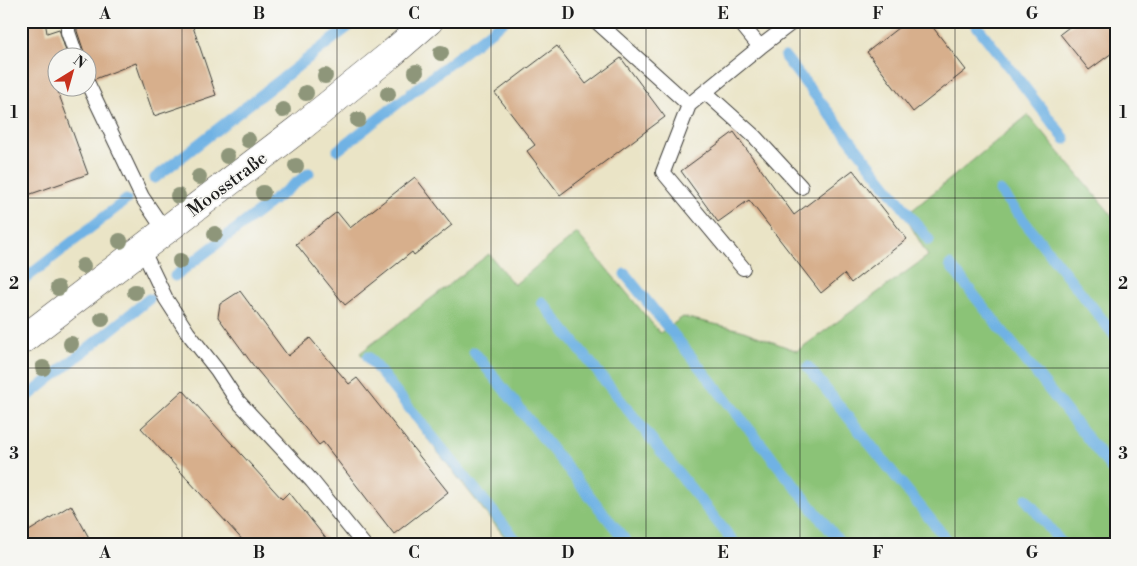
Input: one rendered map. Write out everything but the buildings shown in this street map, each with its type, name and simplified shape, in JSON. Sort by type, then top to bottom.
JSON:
[{"type":"street","name":"Moosstraße","points":[[21,341],[301,127],[429,21]]},
{"type":"lane","points":[[68,21],[68,32],[74,48]]},
{"type":"lane","points":[[596,21],[689,105]]},
{"type":"lane","points":[[739,21],[760,47]]},
{"type":"lane","points":[[743,268],[663,172],[689,105],[794,21]]},
{"type":"lane","points":[[705,92],[755,136],[801,187]]},
{"type":"lane","points":[[95,98],[142,197],[165,231]]},
{"type":"lane","points":[[142,248],[166,299],[236,399],[312,481],[364,545]]},
{"type":"green space","points":[[1028,115],[1116,220],[1116,545],[511,545],[360,353],[489,254],[514,285],[577,233],[660,333],[683,317],[741,330],[797,351],[928,256],[905,216]]},
{"type":"waterway","points":[[338,150],[504,21]]},
{"type":"waterway","points":[[973,21],[1065,139]]},
{"type":"waterway","points":[[155,178],[348,27]]},
{"type":"waterway","points":[[785,57],[929,240]]},
{"type":"waterway","points":[[175,276],[309,173]]},
{"type":"waterway","points":[[1000,191],[1116,337]]},
{"type":"waterway","points":[[21,282],[126,200]]},
{"type":"waterway","points":[[950,265],[1116,474]]},
{"type":"waterway","points":[[625,274],[842,545]]},
{"type":"waterway","points":[[21,402],[149,299]]},
{"type":"waterway","points":[[542,302],[736,545]]},
{"type":"waterway","points":[[474,352],[629,545]]},
{"type":"waterway","points":[[368,357],[520,545]]},
{"type":"waterway","points":[[808,367],[951,545]]},
{"type":"waterway","points":[[1026,499],[1063,545]]}]
